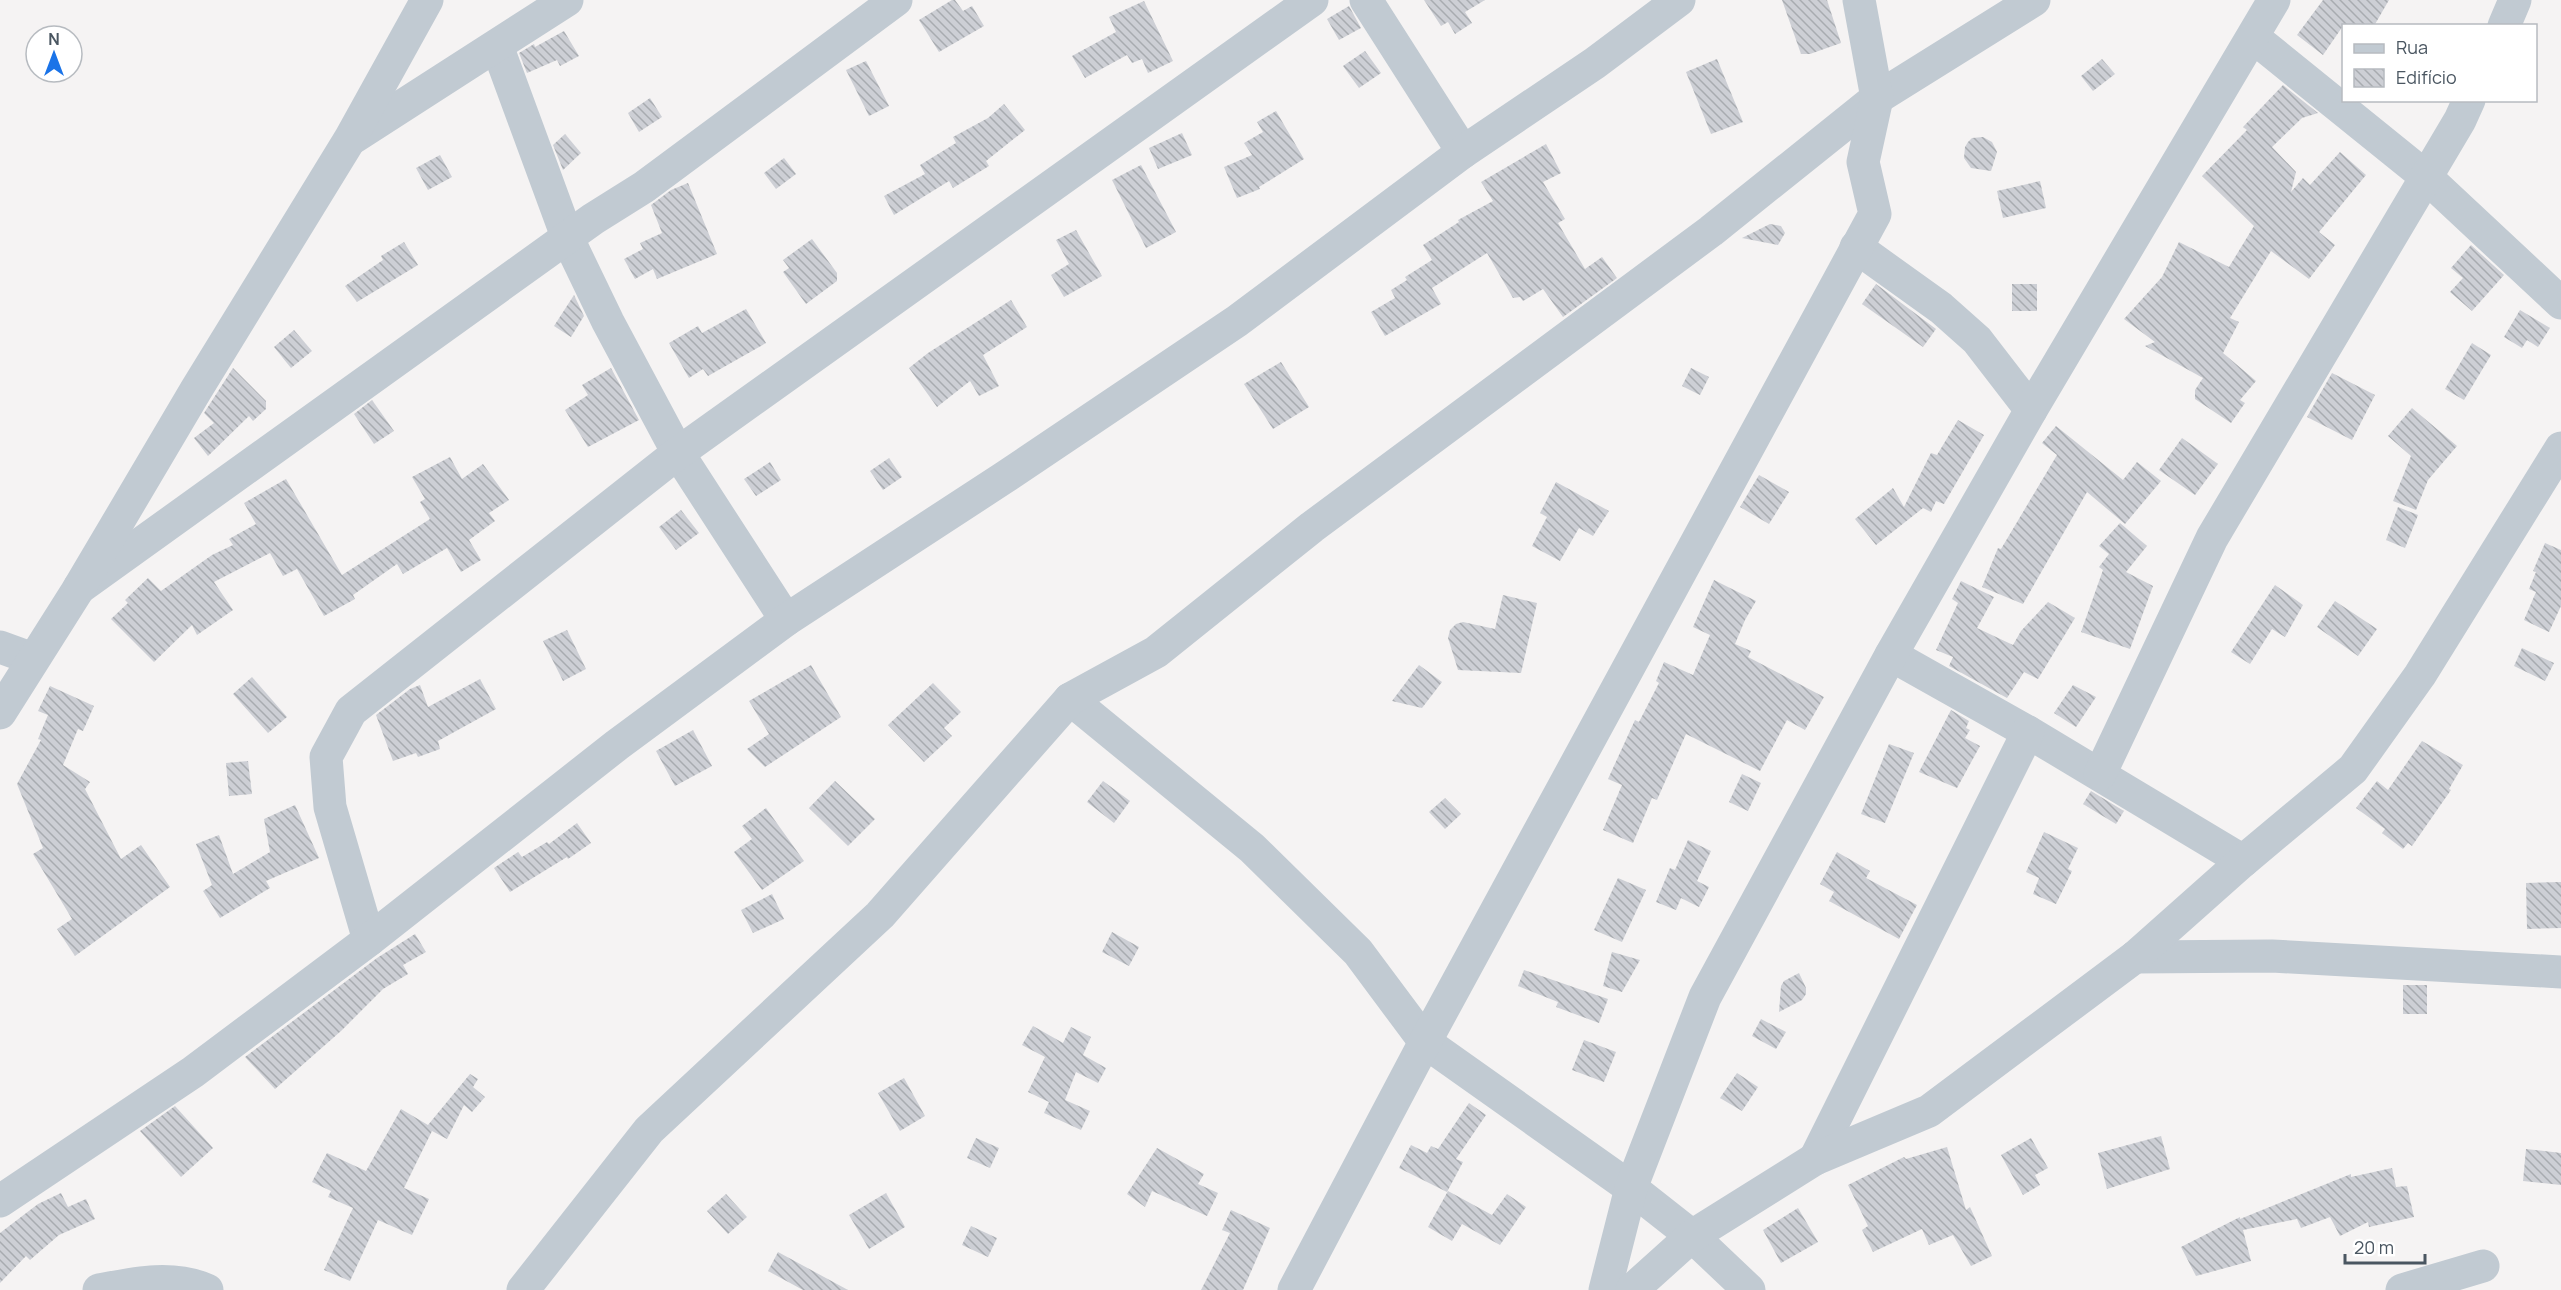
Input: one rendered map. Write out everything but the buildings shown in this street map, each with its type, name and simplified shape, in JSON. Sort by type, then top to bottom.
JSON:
[{"type":"street","points":[[0,713],[79,588],[196,390],[350,139],[427,0]]},
{"type":"street","points":[[350,139],[567,0]]},
{"type":"street","points":[[79,588],[593,219],[644,187],[859,12],[896,0]]},
{"type":"street","points":[[369,940],[330,807],[326,757],[351,711],[678,453],[1312,0]]},
{"type":"street","points":[[1366,0],[1463,152]]},
{"type":"street","points":[[0,1201],[193,1072],[369,940],[617,745],[786,620],[1005,477],[1237,321],[1463,152],[1595,63],[1679,0]]},
{"type":"street","points":[[1294,1290],[1425,1042],[1875,214],[1863,162],[1877,98],[1858,0]]},
{"type":"street","points":[[523,1290],[650,1130],[880,915],[1070,699],[1156,652],[1312,527],[1711,231],[1877,98],[2034,0]]},
{"type":"street","points":[[1605,1290],[1631,1188],[1705,997],[1891,655],[2031,410],[2274,0]]},
{"type":"street","points":[[2505,24],[2516,0]]},
{"type":"street","points":[[2253,37],[2425,177],[2561,303]]},
{"type":"street","points":[[497,46],[568,239],[618,342],[678,453],[786,620]]},
{"type":"street","points":[[2100,774],[2212,538],[2460,120],[2468,102]]},
{"type":"street","points":[[1856,248],[1941,308],[1977,340],[2031,410]]},
{"type":"street","points":[[1632,1290],[1692,1236],[1815,1159],[1929,1111],[2135,957],[2243,861],[2353,770],[2420,675],[2561,448]]},
{"type":"street","points":[[0,647],[33,659]]},
{"type":"street","points":[[1891,655],[2100,774],[2243,861]]},
{"type":"street","points":[[1070,699],[1260,856],[1358,952],[1425,1042],[1631,1188],[1692,1236],[1749,1290]]},
{"type":"street","points":[[1815,1159],[2028,732]]},
{"type":"street","points":[[2135,957],[2272,956],[2561,972]]},
{"type":"street","points":[[2402,1290],[2483,1266]]},
{"type":"street","points":[[99,1290],[141,1281],[193,1284],[207,1290]]}]
